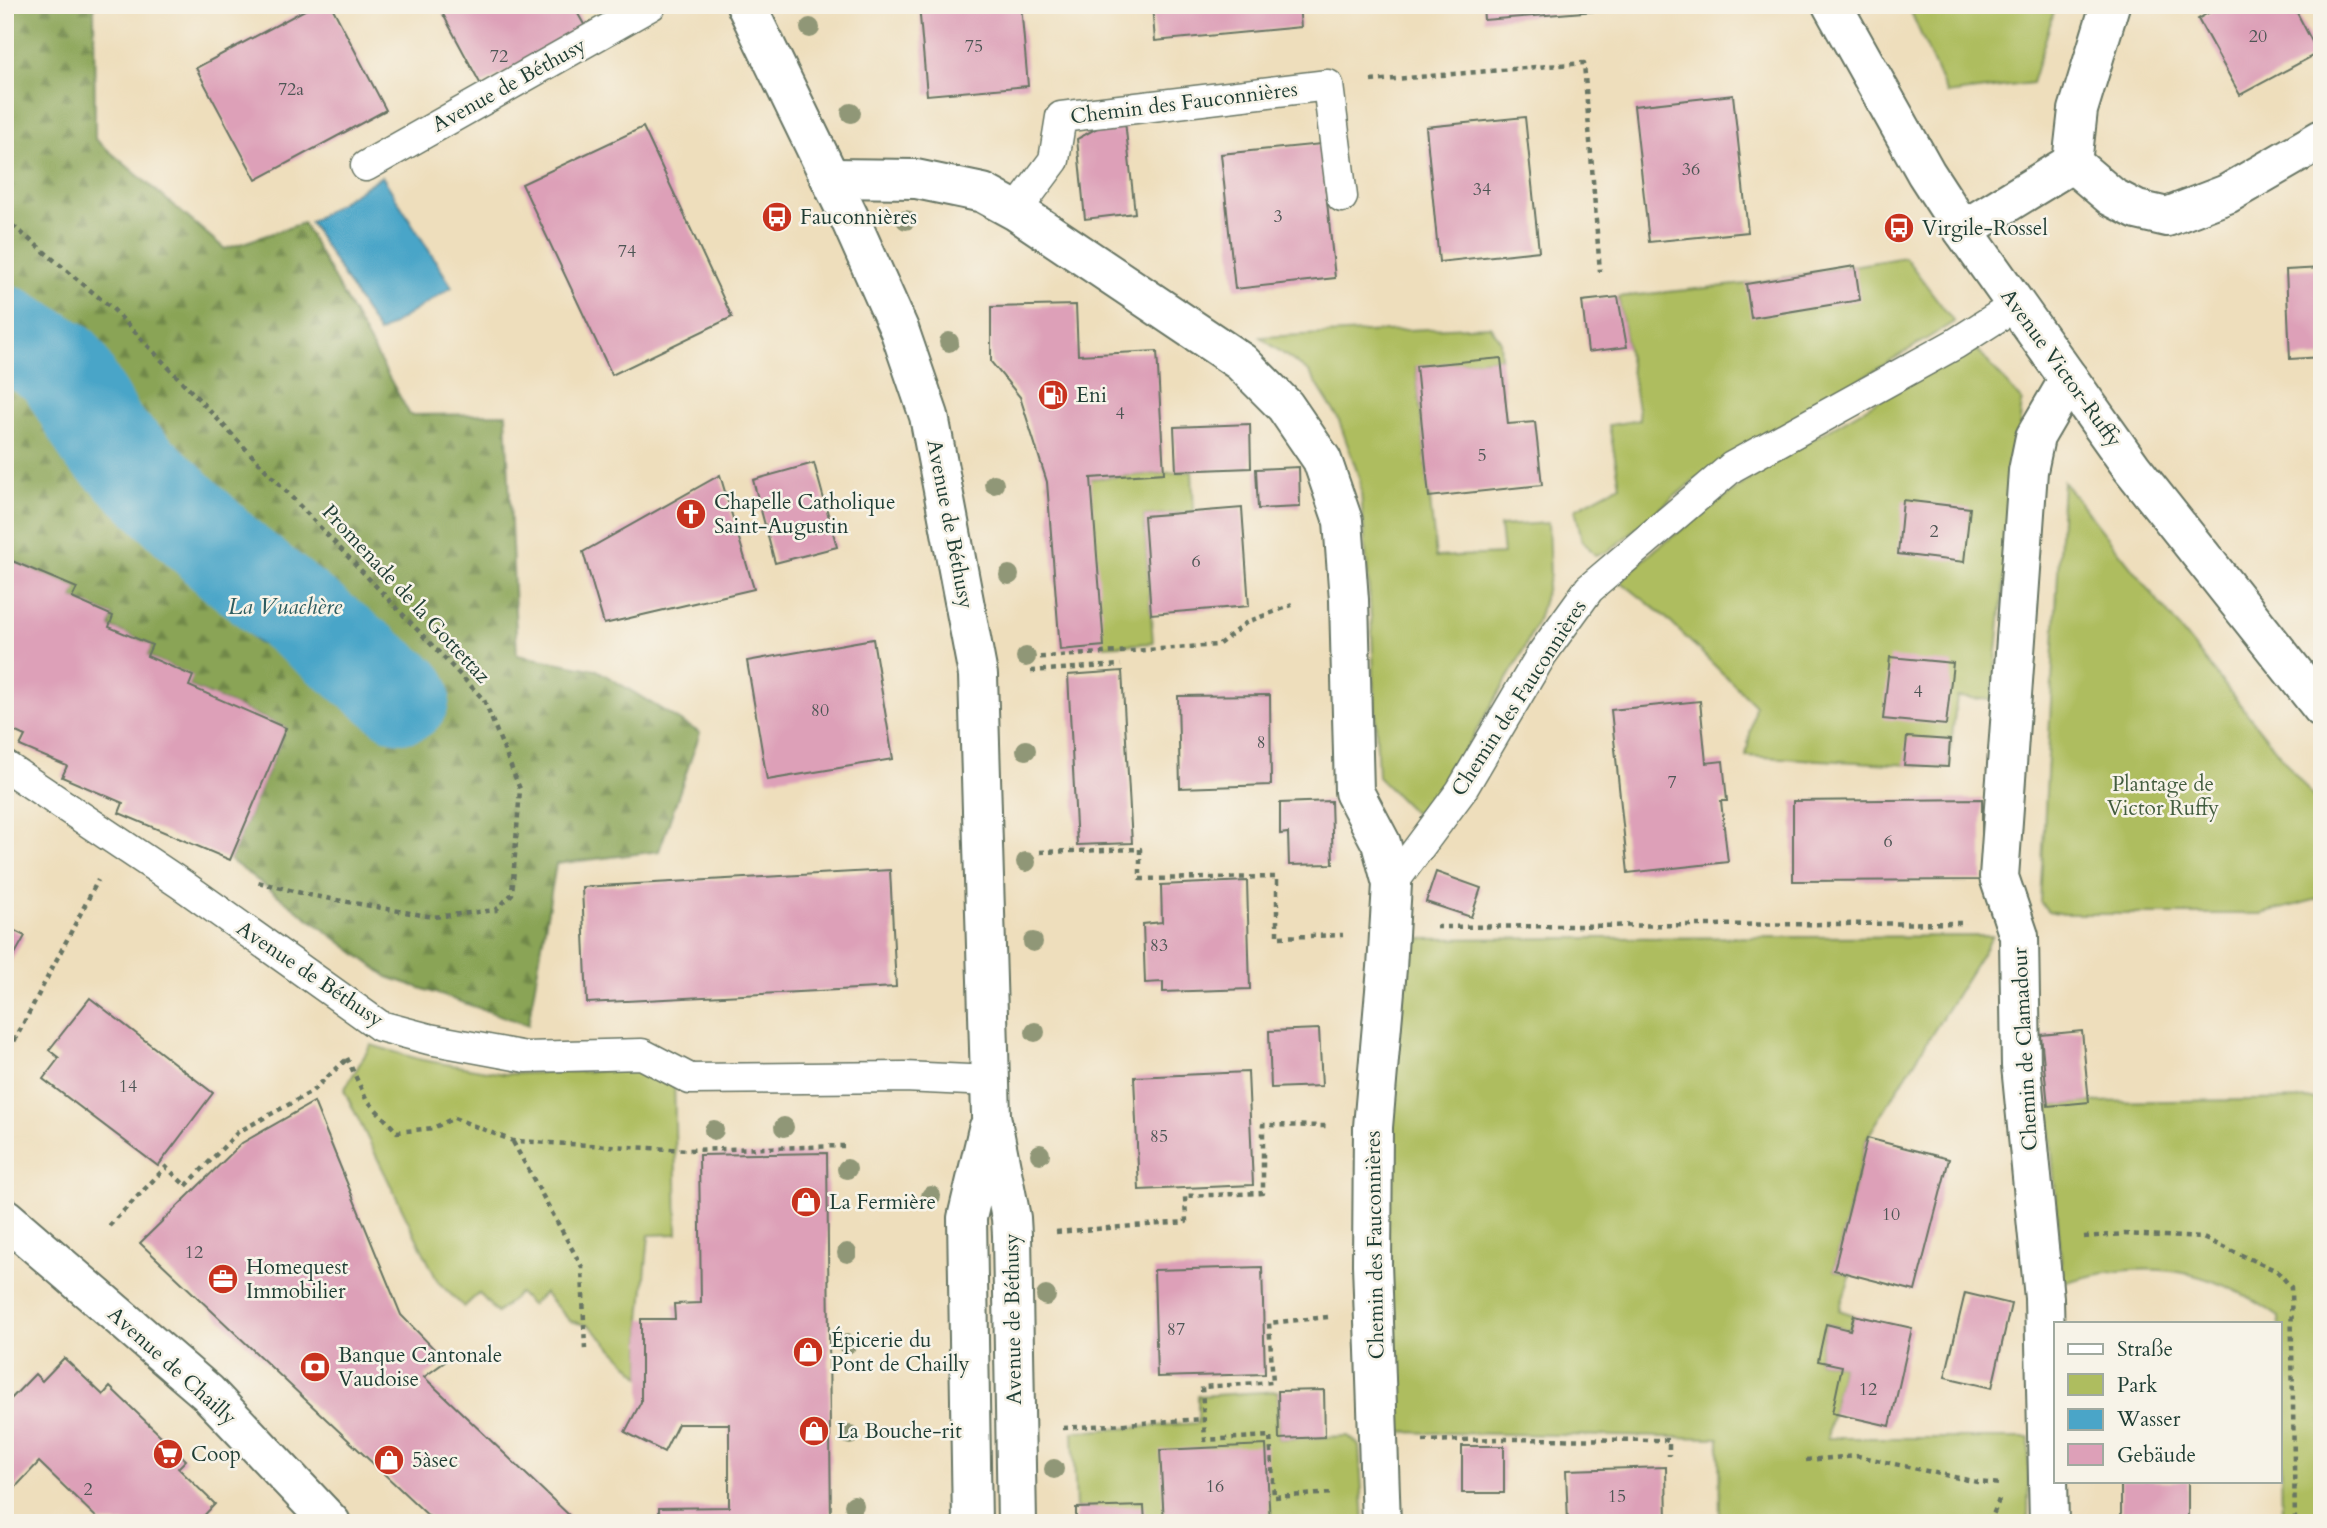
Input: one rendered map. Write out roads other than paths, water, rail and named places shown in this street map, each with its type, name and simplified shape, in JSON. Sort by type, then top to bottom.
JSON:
[{"type":"street","name":"Avenue de Béthusy","points":[[746,5],[899,329],[929,416],[974,649],[978,675],[990,1099],[1012,1218],[1017,1523]]},
{"type":"street","name":"Avenue Victor-Ruffy","points":[[1832,5],[1926,173],[1963,230],[2133,468],[2322,708]]},
{"type":"street","points":[[2072,163],[2078,110],[2109,5]]},
{"type":"street","points":[[2072,163],[2112,197],[2137,210],[2167,218],[2227,194],[2322,139]]},
{"type":"street","points":[[1963,230],[2072,163]]},
{"type":"street","name":"Chemin des Fauconnières","points":[[830,178],[916,179],[983,193],[1016,211],[1241,362],[1285,406],[1322,460],[1343,521],[1349,600],[1354,792],[1381,843],[1392,884],[1373,1127],[1372,1264],[1381,1506]]},
{"type":"street","name":"Chemin de Clamadour","points":[[2049,1523],[2044,1298],[2021,1066],[2019,936],[1999,877],[2028,471],[2035,437],[2069,380]]},
{"type":"street","name":"Avenue de Béthusy","points":[[972,1523],[967,1219],[990,1099]]},
{"type":"street","name":"Avenue de Chailly","points":[[5,1218],[208,1393],[315,1518]]},
{"type":"lane","name":"Avenue de Béthusy","points":[[366,166],[651,5]]},
{"type":"lane","name":"Chemin des Fauconnières","points":[[1016,211],[1054,160],[1061,117],[1328,85],[1342,197]]},
{"type":"lane","name":"Chemin des Fauconnières","points":[[1392,884],[1461,791],[1542,654],[1589,589],[1731,467],[1955,344],[2016,305]]},
{"type":"lane","name":"Avenue de Béthusy","points":[[5,766],[181,884],[380,1026],[429,1039],[526,1056],[642,1054],[690,1079],[904,1077],[990,1099]]},
{"type":"water","points":[[382,176],[452,287],[379,333],[310,222]]},
{"type":"water","name":"La Vuachère","points":[[256,558],[305,566],[359,623],[344,651],[304,656],[258,643],[227,608],[221,586],[232,561]]},
{"type":"waterway","name":"La Vuachère","points":[[5,332],[61,365],[103,438],[232,561],[403,696]]},
{"type":"place","name":"Fauconnières","points":[[777,217]]},
{"type":"place","name":"Virgile-Rossel","points":[[1899,228]]},
{"type":"place","name":"Eni","points":[[1053,395]]},
{"type":"place","name":"Chapelle Catholique Saint-Augustin","points":[[691,514]]},
{"type":"place","name":"La Fermière","points":[[806,1202]]},
{"type":"place","name":"Homequest Immobilier","points":[[223,1279]]},
{"type":"place","name":"Épicerie du Pont de Chailly","points":[[808,1352]]},
{"type":"place","name":"Banque Cantonale Vaudoise","points":[[315,1367]]},
{"type":"place","name":"La Bouche-rit","points":[[814,1431]]},
{"type":"place","name":"Coop","points":[[168,1454]]},
{"type":"place","name":"5àsec","points":[[389,1460]]},
{"type":"park label","name":"Plantage de Victor Ruffy","points":[[2163,796]]}]
